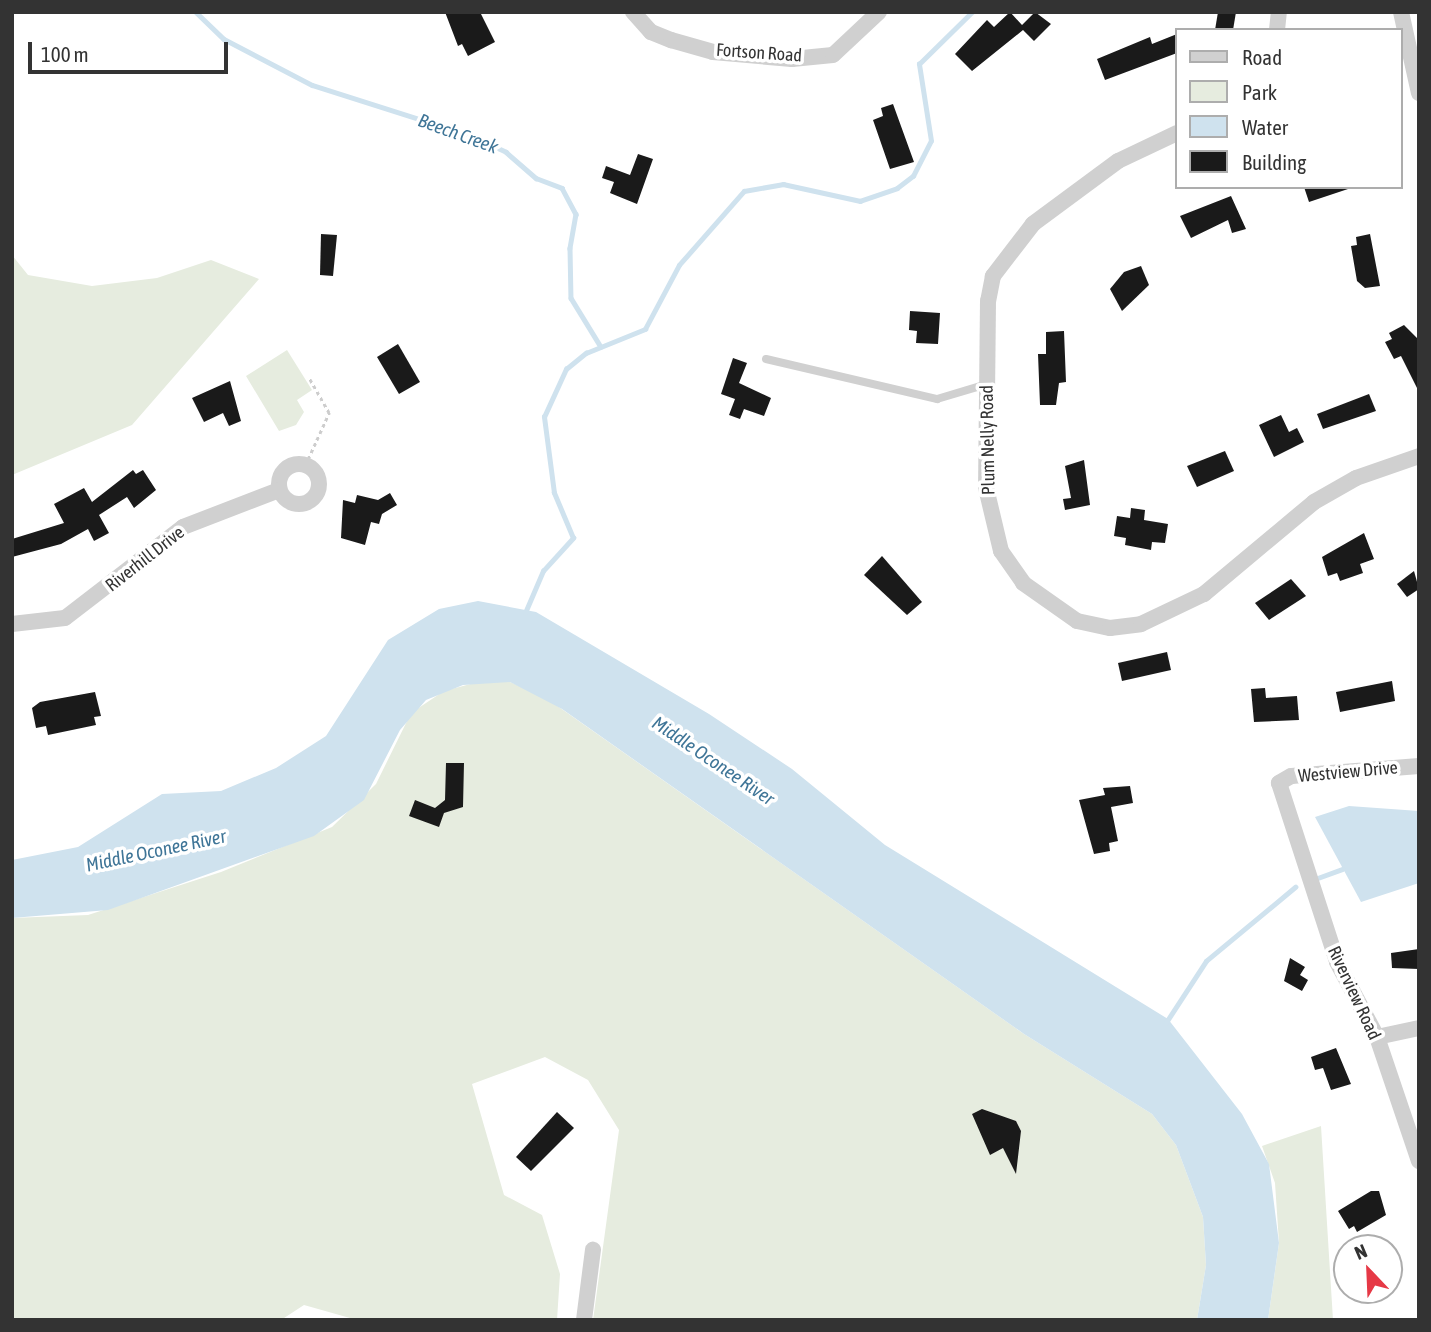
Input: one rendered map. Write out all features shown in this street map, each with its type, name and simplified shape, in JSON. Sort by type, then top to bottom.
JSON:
[{"type":"street","name":"Fortson Road","points":[[633,12],[651,32],[671,40],[713,51],[792,59],[833,55],[879,12]]},
{"type":"street","points":[[1401,12],[1419,93]]},
{"type":"street","name":"Plum Nelly Road","points":[[1176,134],[1108,168],[1033,224],[1007,252],[993,276],[988,300],[986,488],[1003,555],[1045,601],[1077,621],[1110,628],[1173,612],[1250,559],[1314,502],[1356,478],[1419,456]]},
{"type":"street","name":"Riverhill Drive","points":[[12,624],[65,618],[183,527],[279,490]]},
{"type":"street","name":"Westview Drive","points":[[1279,783],[1291,776],[1419,766]]},
{"type":"street","name":"Riverview Road","points":[[1279,783],[1337,962],[1377,1037],[1419,1161]]},
{"type":"street","points":[[1377,1037],[1419,1028]]},
{"type":"street","points":[[584,1320],[593,1250]]},
{"type":"lane","points":[[766,359],[937,399],[987,384]]},
{"type":"path","points":[[308,459],[329,413],[322,393],[309,379]]},
{"type":"green space","points":[[12,255],[28,275],[92,286],[157,278],[211,260],[259,279],[132,425],[12,475]]},
{"type":"green space","points":[[287,350],[312,390],[297,400],[304,412],[296,425],[279,431],[246,376]]},
{"type":"green space","points":[[482,681],[510,682],[546,698],[1024,1034],[1152,1114],[1176,1145],[1203,1217],[1206,1265],[1197,1320],[593,1320],[619,1130],[588,1080],[545,1057],[472,1084],[504,1195],[542,1215],[560,1274],[557,1320],[357,1320],[304,1305],[281,1320],[12,1320],[12,918],[88,915],[221,872],[332,827],[376,784],[411,713],[444,691]]},
{"type":"green space","points":[[1321,1126],[1333,1320],[1268,1320],[1279,1243],[1275,1183],[1262,1146]]},
{"type":"water","name":"Middle Oconee River","points":[[478,601],[536,612],[709,714],[792,769],[885,845],[1168,1019],[1242,1114],[1269,1164],[1279,1243],[1268,1320],[1197,1320],[1206,1265],[1203,1217],[1176,1145],[1152,1114],[1024,1034],[562,709],[510,682],[463,685],[426,700],[400,730],[364,800],[314,836],[108,910],[12,918],[12,860],[78,847],[162,794],[221,791],[276,768],[326,736],[388,640],[439,609]]},
{"type":"water","points":[[1349,806],[1419,811],[1419,883],[1361,902],[1315,817]]},
{"type":"building","points":[[445,12],[480,12],[495,42],[468,56],[462,44],[458,46]]},
{"type":"building","points":[[1010,12],[1022,25],[1035,12],[1051,24],[1034,41],[1023,30],[972,71],[955,54],[987,20],[994,27]]},
{"type":"building","points":[[1218,12],[1236,12],[1233,28],[1215,28]]},
{"type":"building","points":[[1176,34],[1176,53],[1105,80],[1097,59],[1150,37],[1152,44]]},
{"type":"building","points":[[893,104],[914,162],[890,169],[873,120],[883,116],[881,108]]},
{"type":"building","points":[[638,154],[653,159],[637,204],[610,193],[614,182],[602,178],[606,166],[630,175]]},
{"type":"building","points":[[1305,189],[1348,189],[1309,202]]},
{"type":"building","points":[[1231,196],[1246,229],[1232,233],[1228,220],[1191,238],[1180,216]]},
{"type":"building","points":[[321,234],[337,235],[333,276],[320,275]]},
{"type":"building","points":[[1370,234],[1380,286],[1365,288],[1357,281],[1351,246],[1357,245],[1356,237]]},
{"type":"building","points":[[1141,266],[1149,285],[1122,311],[1110,289],[1124,272]]},
{"type":"building","points":[[910,311],[940,313],[938,344],[916,343],[917,331],[909,330]]},
{"type":"building","points":[[1404,325],[1419,340],[1419,392],[1401,356],[1394,359],[1385,342],[1392,339],[1389,333]]},
{"type":"building","points":[[1064,331],[1066,382],[1059,383],[1056,405],[1040,405],[1038,354],[1046,354],[1046,332]]},
{"type":"building","points":[[398,344],[420,382],[399,394],[377,357]]},
{"type":"building","points":[[733,358],[747,363],[739,383],[771,398],[764,416],[744,409],[740,419],[729,415],[735,399],[721,394]]},
{"type":"building","points":[[230,381],[241,421],[229,426],[223,413],[204,422],[192,398]]},
{"type":"building","points":[[1369,394],[1376,411],[1323,429],[1317,414]]},
{"type":"building","points":[[1281,415],[1289,432],[1297,428],[1304,442],[1274,457],[1259,425]]},
{"type":"building","points":[[1225,451],[1234,471],[1197,487],[1187,466]]},
{"type":"building","points":[[1084,460],[1090,505],[1065,510],[1063,499],[1071,498],[1065,466]]},
{"type":"building","points":[[133,470],[136,474],[143,470],[156,490],[134,508],[127,497],[99,515],[109,533],[94,541],[88,529],[61,544],[12,557],[12,539],[64,523],[54,504],[84,488],[92,502]]},
{"type":"building","points":[[390,493],[397,505],[382,514],[379,524],[371,522],[365,545],[341,538],[343,500],[355,503],[357,495],[378,500]]},
{"type":"building","points":[[1131,508],[1145,510],[1144,520],[1168,524],[1165,543],[1152,542],[1151,550],[1125,545],[1126,538],[1114,536],[1117,516],[1130,518]]},
{"type":"building","points":[[1364,533],[1374,559],[1360,564],[1363,573],[1340,581],[1337,573],[1328,576],[1322,557]]},
{"type":"building","points":[[882,556],[922,602],[907,615],[864,575]]},
{"type":"building","points":[[1414,571],[1419,589],[1407,597],[1397,584]]},
{"type":"building","points":[[1291,579],[1306,596],[1269,620],[1255,603]]},
{"type":"building","points":[[1167,652],[1171,670],[1122,681],[1118,663]]},
{"type":"building","points":[[1392,681],[1395,701],[1340,712],[1336,692]]},
{"type":"building","points":[[1265,688],[1266,698],[1297,696],[1299,720],[1254,722],[1251,689]]},
{"type":"building","points":[[95,692],[101,716],[94,717],[96,725],[48,735],[46,726],[36,728],[32,708],[40,702]]},
{"type":"building","points":[[446,763],[464,763],[463,807],[444,813],[439,827],[409,816],[415,800],[435,808],[445,800]]},
{"type":"building","points":[[1130,786],[1133,803],[1111,807],[1118,841],[1109,843],[1110,851],[1094,854],[1079,800],[1105,795],[1103,788]]},
{"type":"building","points":[[1419,949],[1419,969],[1392,968],[1391,953]]},
{"type":"building","points":[[1290,958],[1305,967],[1300,975],[1308,980],[1302,991],[1284,981]]},
{"type":"building","points":[[1336,1048],[1351,1084],[1331,1090],[1323,1068],[1315,1070],[1311,1057]]},
{"type":"building","points":[[982,1109],[1016,1121],[1021,1131],[1016,1174],[1003,1148],[990,1155],[972,1114]]},
{"type":"building","points":[[557,1112],[574,1128],[531,1171],[516,1157]]},
{"type":"building","points":[[1371,1191],[1379,1191],[1386,1215],[1357,1232],[1354,1226],[1349,1229],[1338,1211]]},
{"type":"waterway","name":"Beech Creek","points":[[196,12],[224,39],[312,85],[470,135],[506,152],[536,178],[562,188],[576,214],[570,248],[571,298],[601,347]]},
{"type":"waterway","points":[[525,613],[543,571],[573,538],[554,493],[544,417],[566,369],[586,353],[645,329],[679,265],[744,191],[783,184],[860,201],[897,188],[913,176],[931,141],[919,64],[972,12]]},
{"type":"waterway","points":[[1315,879],[1342,869]]},
{"type":"waterway","points":[[1165,1024],[1206,961],[1295,887]]}]
